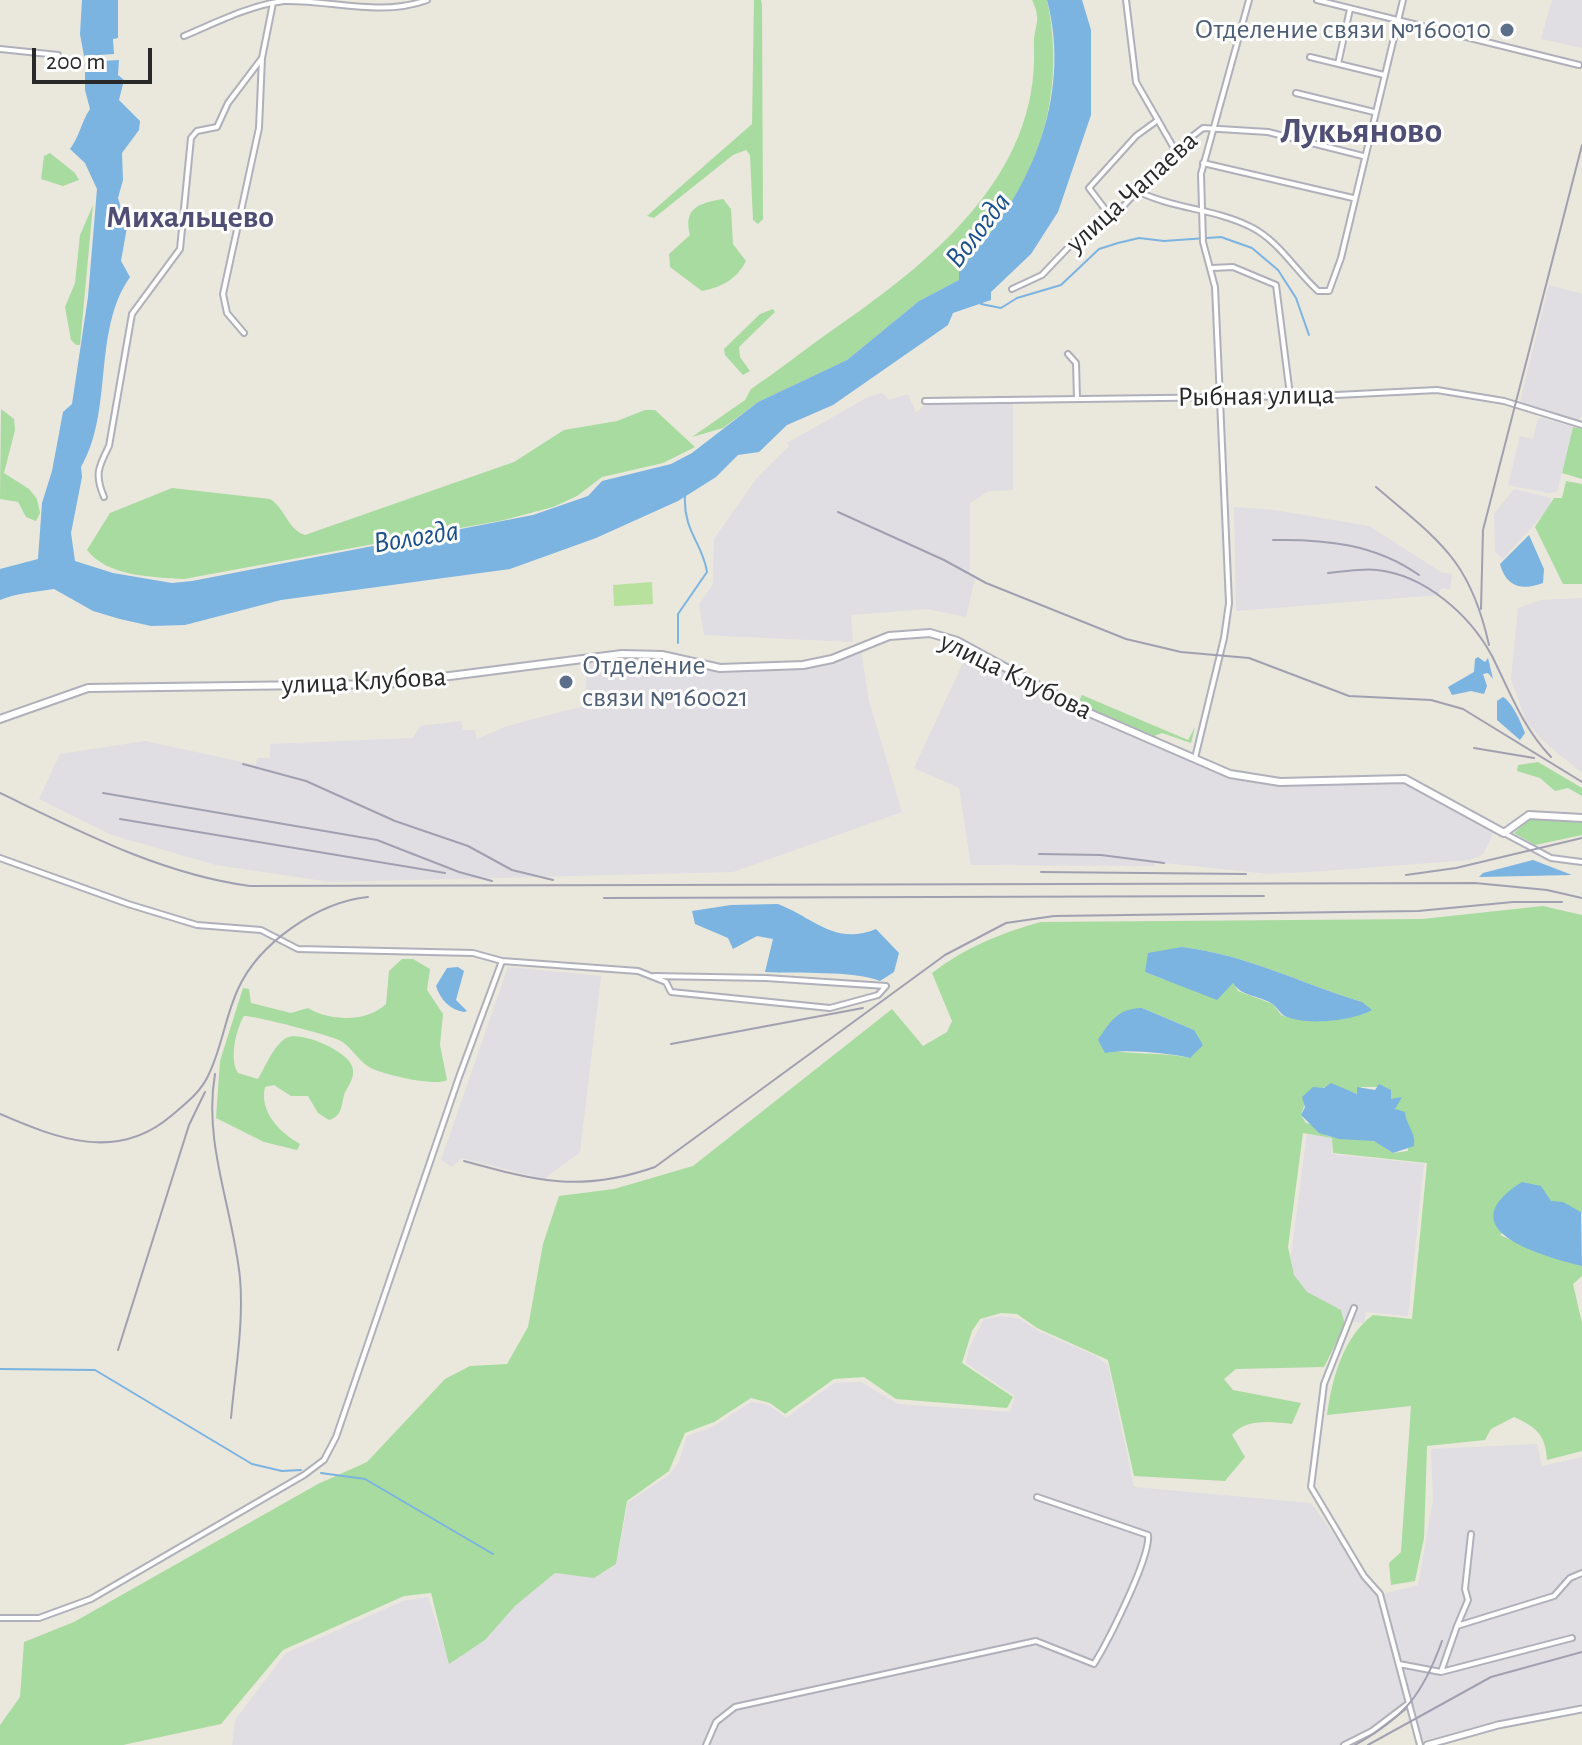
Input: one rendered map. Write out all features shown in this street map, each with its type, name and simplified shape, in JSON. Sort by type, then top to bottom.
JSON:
[{"type":"main road","name":"улица Клубова","points":[[0,719],[88,688],[387,684],[622,654],[662,655],[720,668],[803,665],[828,661],[889,636],[923,633],[950,637],[1080,709],[1230,774],[1263,781],[1409,780],[1504,833]]},
{"type":"main road","points":[[1504,833],[1531,815],[1582,818]]},
{"type":"street","points":[[184,36],[273,3],[294,0],[387,9],[427,0]]},
{"type":"street","points":[[1126,0],[1136,82],[1175,150]]},
{"type":"street","points":[[1195,758],[1229,612],[1212,268],[1203,242],[1201,212],[1203,163],[1249,0]]},
{"type":"street","points":[[1317,0],[1579,65]]},
{"type":"street","points":[[1139,192],[1182,209],[1201,212],[1258,231],[1318,291],[1329,291],[1341,258],[1363,156],[1403,0]]},
{"type":"street","points":[[244,333],[227,313],[223,294],[259,128],[262,58],[273,3]]},
{"type":"street","points":[[1338,64],[1350,9]]},
{"type":"street","points":[[0,49],[58,55]]},
{"type":"street","points":[[1310,57],[1384,75]]},
{"type":"street","points":[[104,497],[99,485],[97,464],[109,446],[132,314],[180,249],[191,138],[197,131],[220,124],[228,103],[262,58]]},
{"type":"street","points":[[1296,93],[1374,112]]},
{"type":"street","points":[[1111,217],[1089,188],[1136,136],[1158,120]]},
{"type":"street","name":"улица Чапаева","points":[[1012,289],[1048,269],[1083,232],[1111,217],[1139,192],[1175,150],[1200,129],[1268,132],[1363,156]]},
{"type":"street","points":[[1203,163],[1353,198]]},
{"type":"street","points":[[1212,268],[1233,267],[1276,285],[1290,395]]},
{"type":"street","points":[[1068,354],[1076,363],[1077,399]]},
{"type":"street","name":"Рыбная улица","points":[[925,401],[1450,390],[1504,401],[1582,425]]},
{"type":"street","name":"улица Клубова","points":[[1504,833],[1556,860],[1582,862]]},
{"type":"street","points":[[0,858],[197,925],[261,930],[298,949],[473,953],[502,961],[638,971],[666,982],[671,992],[830,1008],[878,995],[886,986],[766,978],[654,976]]},
{"type":"street","points":[[0,1618],[39,1618],[91,1599],[324,1460],[336,1437],[459,1077],[502,961]]},
{"type":"street","points":[[1354,1308],[1324,1384],[1311,1487],[1364,1576],[1380,1594],[1420,1745]]},
{"type":"street","points":[[706,1745],[724,1714],[748,1703],[1036,1641],[1094,1664],[1107,1643],[1149,1538],[1145,1532],[1037,1497]]},
{"type":"street","points":[[1441,1672],[1468,1600],[1465,1589],[1471,1534]]},
{"type":"street","points":[[1457,1626],[1554,1596],[1570,1578],[1582,1573]]},
{"type":"street","points":[[1399,1664],[1441,1672],[1572,1638]]},
{"type":"street","points":[[1344,1745],[1372,1731],[1409,1703]]},
{"type":"street","points":[[1427,1745],[1498,1725],[1582,1709]]},
{"type":"shaded area","points":[[1552,0],[1582,0],[1582,48],[1541,39]]},
{"type":"shaded area","points":[[1549,285],[1582,294],[1582,416],[1578,420],[1520,402]]},
{"type":"shaded area","points":[[882,393],[889,400],[908,394],[916,413],[926,404],[1013,403],[1013,490],[989,491],[970,503],[970,569],[967,575],[975,578],[966,617],[927,609],[851,615],[853,642],[704,635],[699,605],[713,584],[714,539],[757,478],[789,446],[787,443],[868,397]]},
{"type":"shaded area","points":[[1538,419],[1573,427],[1557,492],[1508,485],[1520,436],[1533,439]]},
{"type":"shaded area","points":[[1514,489],[1551,498],[1549,508],[1503,559],[1495,552],[1494,514]]},
{"type":"shaded area","points":[[1234,507],[1274,510],[1369,526],[1441,572],[1452,574],[1450,590],[1442,588],[1437,595],[1236,611]]},
{"type":"shaded area","points":[[1582,598],[1582,773],[1542,740],[1526,721],[1511,679],[1518,608],[1541,600]]},
{"type":"shaded area","points":[[969,650],[1074,709],[1224,774],[1264,784],[1404,781],[1495,830],[1483,854],[1470,860],[1309,872],[1269,874],[1155,862],[1154,866],[971,865],[959,788],[914,768]]},
{"type":"shaded area","points":[[861,651],[869,701],[902,812],[733,872],[331,882],[216,865],[112,835],[39,799],[60,754],[145,741],[256,765],[257,758],[270,758],[270,744],[413,738],[420,726],[461,721],[463,730],[475,730],[477,739],[507,726],[584,706],[588,662],[646,658],[728,672],[823,666]]},
{"type":"shaded area","points":[[508,967],[601,976],[580,1152],[544,1179],[462,1158],[452,1167],[441,1160]]},
{"type":"shaded area","points":[[1307,1134],[1333,1138],[1331,1154],[1424,1164],[1408,1316],[1366,1312],[1364,1323],[1340,1320],[1340,1308],[1285,1300]]},
{"type":"shaded area","points":[[1002,1316],[1020,1319],[1108,1365],[1134,1487],[1311,1503],[1378,1595],[1406,1703],[1344,1745],[232,1745],[235,1720],[286,1653],[403,1601],[428,1597],[450,1663],[485,1640],[515,1606],[555,1573],[594,1578],[616,1565],[628,1502],[668,1476],[679,1462],[687,1436],[714,1426],[751,1402],[769,1405],[786,1418],[834,1383],[861,1382],[898,1404],[1010,1412],[1015,1396],[966,1363],[969,1348],[984,1319]]},
{"type":"shaded area","points":[[1537,1444],[1542,1466],[1582,1457],[1582,1704],[1422,1741],[1383,1594],[1418,1585],[1433,1500],[1431,1449]]},
{"type":"green space","points":[[754,0],[761,0],[762,5],[763,219],[758,224],[753,220],[750,155],[746,150],[733,155],[654,218],[647,216],[752,124]]},
{"type":"green space","points":[[1032,0],[1047,0],[1053,38],[1053,76],[1039,146],[1007,211],[959,270],[959,280],[919,301],[847,360],[758,402],[723,428],[692,437],[745,400],[751,389],[904,277],[971,213],[998,177],[1018,137],[1031,94],[1037,19]]},
{"type":"green space","points":[[50,153],[79,180],[63,186],[41,179],[44,156]]},
{"type":"green space","points":[[723,199],[731,209],[733,244],[746,261],[728,281],[702,291],[670,267],[669,254],[690,235],[689,219],[695,208]]},
{"type":"green space","points":[[93,205],[80,345],[76,345],[71,340],[65,307],[75,283],[80,235]]},
{"type":"green space","points":[[773,309],[775,312],[739,347],[740,357],[750,371],[743,375],[725,355],[724,349],[760,314]]},
{"type":"green space","points":[[1,409],[14,419],[15,430],[4,473],[29,489],[37,499],[40,513],[36,521],[26,517],[18,502],[0,499]]},
{"type":"green space","points":[[645,410],[655,410],[695,447],[663,463],[602,477],[577,496],[553,507],[504,520],[184,579],[119,571],[96,559],[87,550],[110,513],[172,488],[270,499],[294,529],[305,535],[514,462],[564,430],[617,421]]},
{"type":"green space","points":[[1573,427],[1582,429],[1582,479],[1562,473]]},
{"type":"green space","points":[[1566,481],[1582,484],[1582,584],[1563,584],[1535,527],[1554,498],[1562,498]]},
{"type":"green space","points":[[652,582],[653,604],[614,606],[613,585]]},
{"type":"green space","points":[[1082,695],[1188,740],[1195,727],[1191,743],[1162,733],[1154,736],[1082,705],[1079,701]]},
{"type":"green space","points":[[1538,762],[1582,788],[1582,796],[1568,788],[1555,791],[1540,778],[1517,771],[1518,765]]},
{"type":"green space","points":[[1531,818],[1582,822],[1582,835],[1535,845],[1514,833]]},
{"type":"green space","points":[[1543,906],[1582,915],[1582,1217],[1581,1212],[1568,1206],[1547,1205],[1529,1213],[1500,1235],[1540,1253],[1582,1266],[1582,1276],[1573,1284],[1582,1323],[1582,1451],[1547,1460],[1542,1438],[1528,1424],[1514,1417],[1491,1429],[1485,1440],[1427,1446],[1424,1538],[1415,1581],[1391,1585],[1389,1563],[1401,1552],[1411,1406],[1327,1415],[1341,1360],[1363,1324],[1373,1315],[1412,1319],[1427,1163],[1333,1153],[1332,1138],[1303,1133],[1288,1247],[1294,1275],[1307,1292],[1341,1310],[1345,1325],[1324,1367],[1236,1369],[1224,1379],[1233,1390],[1301,1403],[1292,1424],[1252,1424],[1232,1435],[1245,1457],[1225,1481],[1134,1476],[1108,1360],[1037,1328],[1017,1314],[1001,1313],[980,1319],[972,1331],[962,1363],[1013,1397],[1007,1408],[896,1399],[864,1377],[834,1379],[785,1414],[770,1403],[751,1398],[714,1422],[685,1433],[669,1471],[627,1501],[616,1564],[594,1578],[555,1573],[515,1606],[485,1640],[449,1664],[431,1593],[404,1596],[283,1650],[221,1724],[123,1745],[0,1745],[0,1725],[20,1697],[24,1642],[74,1622],[318,1484],[367,1462],[445,1379],[470,1366],[507,1364],[528,1327],[543,1244],[559,1196],[614,1189],[693,1166],[892,1009],[923,1046],[947,1032],[952,1021],[932,973],[957,956],[997,936],[1041,922],[1422,919]],"holes":[[[1182,947],[1229,956],[1362,1002],[1363,1014],[1294,1019],[1281,1015],[1273,1004],[1238,991],[1233,982],[1163,979],[1145,972]],[[1142,1008],[1194,1030],[1190,1058],[1115,1051]],[[1328,1086],[1359,1094],[1361,1087],[1377,1087],[1389,1093],[1391,1099],[1398,1101],[1395,1109],[1406,1120],[1408,1151],[1393,1153],[1368,1139],[1327,1136],[1320,1132],[1314,1125],[1306,1123],[1301,1115],[1313,1093]]]},
{"type":"green space","points":[[402,959],[413,959],[430,969],[427,990],[443,1014],[440,1045],[447,1080],[420,1081],[385,1073],[369,1067],[335,1038],[244,1016],[235,1044],[234,1060],[238,1073],[258,1079],[277,1046],[293,1036],[312,1039],[342,1054],[352,1066],[352,1078],[339,1113],[329,1120],[318,1113],[308,1096],[291,1096],[274,1085],[265,1087],[268,1114],[279,1128],[300,1144],[297,1150],[264,1142],[216,1118],[220,1061],[243,988],[249,989],[251,1003],[291,1013],[308,1008],[326,1016],[358,1017],[386,1004],[389,971]]},
{"type":"water","points":[[82,0],[118,0],[118,38],[113,39],[114,54],[84,56],[80,34]]},
{"type":"water","points":[[1047,0],[1082,0],[1091,30],[1091,115],[1058,212],[1031,254],[991,292],[991,300],[953,313],[948,325],[833,405],[787,425],[759,452],[738,455],[716,477],[678,501],[596,538],[510,569],[281,600],[185,625],[151,626],[120,619],[93,611],[54,589],[0,600],[0,569],[38,559],[42,503],[52,471],[63,412],[72,404],[88,297],[97,189],[85,163],[70,149],[90,109],[85,90],[85,62],[119,60],[118,75],[124,80],[119,100],[140,121],[139,130],[122,153],[123,180],[118,198],[127,227],[121,261],[130,277],[118,298],[111,322],[97,421],[81,467],[82,477],[71,533],[75,561],[113,573],[172,583],[533,515],[588,496],[602,481],[671,464],[692,453],[758,402],[847,360],[919,301],[959,280],[959,270],[1006,212],[1039,146],[1049,110],[1054,74],[1054,37]]},
{"type":"water","points":[[1529,535],[1544,569],[1543,583],[1522,587],[1506,578],[1500,564]]},
{"type":"water","points":[[1478,657],[1485,662],[1488,658],[1493,679],[1488,673],[1483,674],[1487,686],[1484,694],[1471,691],[1452,695],[1448,687],[1474,672]]},
{"type":"water","points":[[1503,697],[1513,708],[1525,733],[1520,740],[1497,720],[1497,701]]},
{"type":"water","points":[[1533,860],[1572,875],[1479,877],[1483,873]]},
{"type":"water","points":[[778,904],[836,932],[848,934],[876,929],[899,953],[894,972],[880,981],[840,974],[765,972],[773,939],[757,936],[733,949],[728,938],[695,924],[692,911],[731,905]]},
{"type":"water","points":[[1182,947],[1251,963],[1362,1002],[1372,1010],[1329,1021],[1304,1021],[1283,1015],[1271,1003],[1241,991],[1233,983],[1217,1000],[1145,972],[1148,953]]},
{"type":"water","points":[[458,967],[464,971],[456,1000],[467,1011],[450,1006],[438,991],[436,986],[447,968]]},
{"type":"water","points":[[1142,1008],[1194,1030],[1203,1045],[1190,1058],[1147,1052],[1105,1053],[1098,1040],[1111,1021],[1121,1013]]},
{"type":"water","points":[[1331,1083],[1357,1094],[1357,1087],[1375,1090],[1379,1084],[1391,1090],[1391,1099],[1402,1097],[1395,1109],[1405,1112],[1414,1146],[1393,1153],[1374,1141],[1339,1139],[1319,1133],[1301,1115],[1305,1107],[1302,1097],[1313,1087],[1324,1088]]},
{"type":"water","points":[[1522,1182],[1541,1186],[1551,1201],[1563,1202],[1581,1212],[1582,1266],[1524,1247],[1507,1238],[1496,1226],[1494,1213],[1501,1199]]},
{"type":"waterway","points":[[981,304],[1001,308],[1017,298],[1061,285],[1099,249],[1118,243],[1139,238],[1164,241],[1221,237],[1252,248],[1278,270],[1296,298],[1309,335]]},
{"type":"waterway","points":[[678,643],[678,614],[707,572],[687,519],[685,496]]},
{"type":"waterway","points":[[0,1369],[95,1370],[252,1464],[282,1471],[301,1470]]},
{"type":"waterway","points":[[321,1473],[365,1479],[493,1554]]},
{"type":"railway","points":[[1481,609],[1483,530],[1582,145]]},
{"type":"railway","points":[[1376,487],[1418,522],[1462,571],[1481,616],[1489,645]]},
{"type":"railway","points":[[838,512],[944,560],[986,583],[1126,639],[1181,652],[1249,658],[1349,696],[1431,700],[1463,709],[1582,782]]},
{"type":"railway","points":[[1273,540],[1330,542],[1367,550],[1419,575]]},
{"type":"railway","points":[[1328,573],[1359,570],[1395,573],[1429,589],[1459,612],[1483,641],[1525,722],[1551,757]]},
{"type":"railway","points":[[1474,748],[1534,758]]},
{"type":"railway","points":[[243,764],[306,781],[395,821],[468,846],[512,870],[553,880]]},
{"type":"railway","points":[[0,793],[153,862],[250,886],[1475,883],[1547,890],[1582,898]]},
{"type":"railway","points":[[103,793],[377,840],[459,872],[492,881]]},
{"type":"railway","points":[[120,819],[445,873]]},
{"type":"railway","points":[[1406,875],[1456,868],[1582,838]]},
{"type":"railway","points":[[1039,854],[1101,855],[1164,863]]},
{"type":"railway","points":[[1041,872],[1246,874]]},
{"type":"railway","points":[[604,898],[1264,896]]},
{"type":"railway","points":[[0,1114],[65,1138],[87,1142],[130,1139],[151,1130],[187,1103],[205,1082],[238,989],[260,956],[310,916],[368,897]]},
{"type":"railway","points":[[464,1161],[537,1179],[581,1182],[629,1175],[655,1167],[945,955],[1006,923],[1054,916],[1418,911],[1513,902],[1562,902]]},
{"type":"railway","points":[[671,1044],[863,1008]]},
{"type":"railway","points":[[215,1074],[212,1100],[216,1151],[236,1252],[241,1295],[231,1418]]},
{"type":"railway","points":[[118,1350],[189,1125],[205,1092]]},
{"type":"railway","points":[[1355,1745],[1387,1724],[1410,1702],[1427,1676],[1442,1641]]},
{"type":"railway","points":[[1368,1745],[1491,1677],[1582,1652]]},
{"type":"place","name":"Отделение связи №160010","points":[[1507,30]]},
{"type":"place","name":"Отделение связи №160021","points":[[566,682]]},
{"type":"district","name":"Лукьяново","points":[[1361,131]]},
{"type":"district","name":"Михальцево","points":[[190,217]]},
{"type":"water label","name":"Вологда","points":[[978,230]]},
{"type":"water label","name":"Вологда","points":[[416,537]]}]
